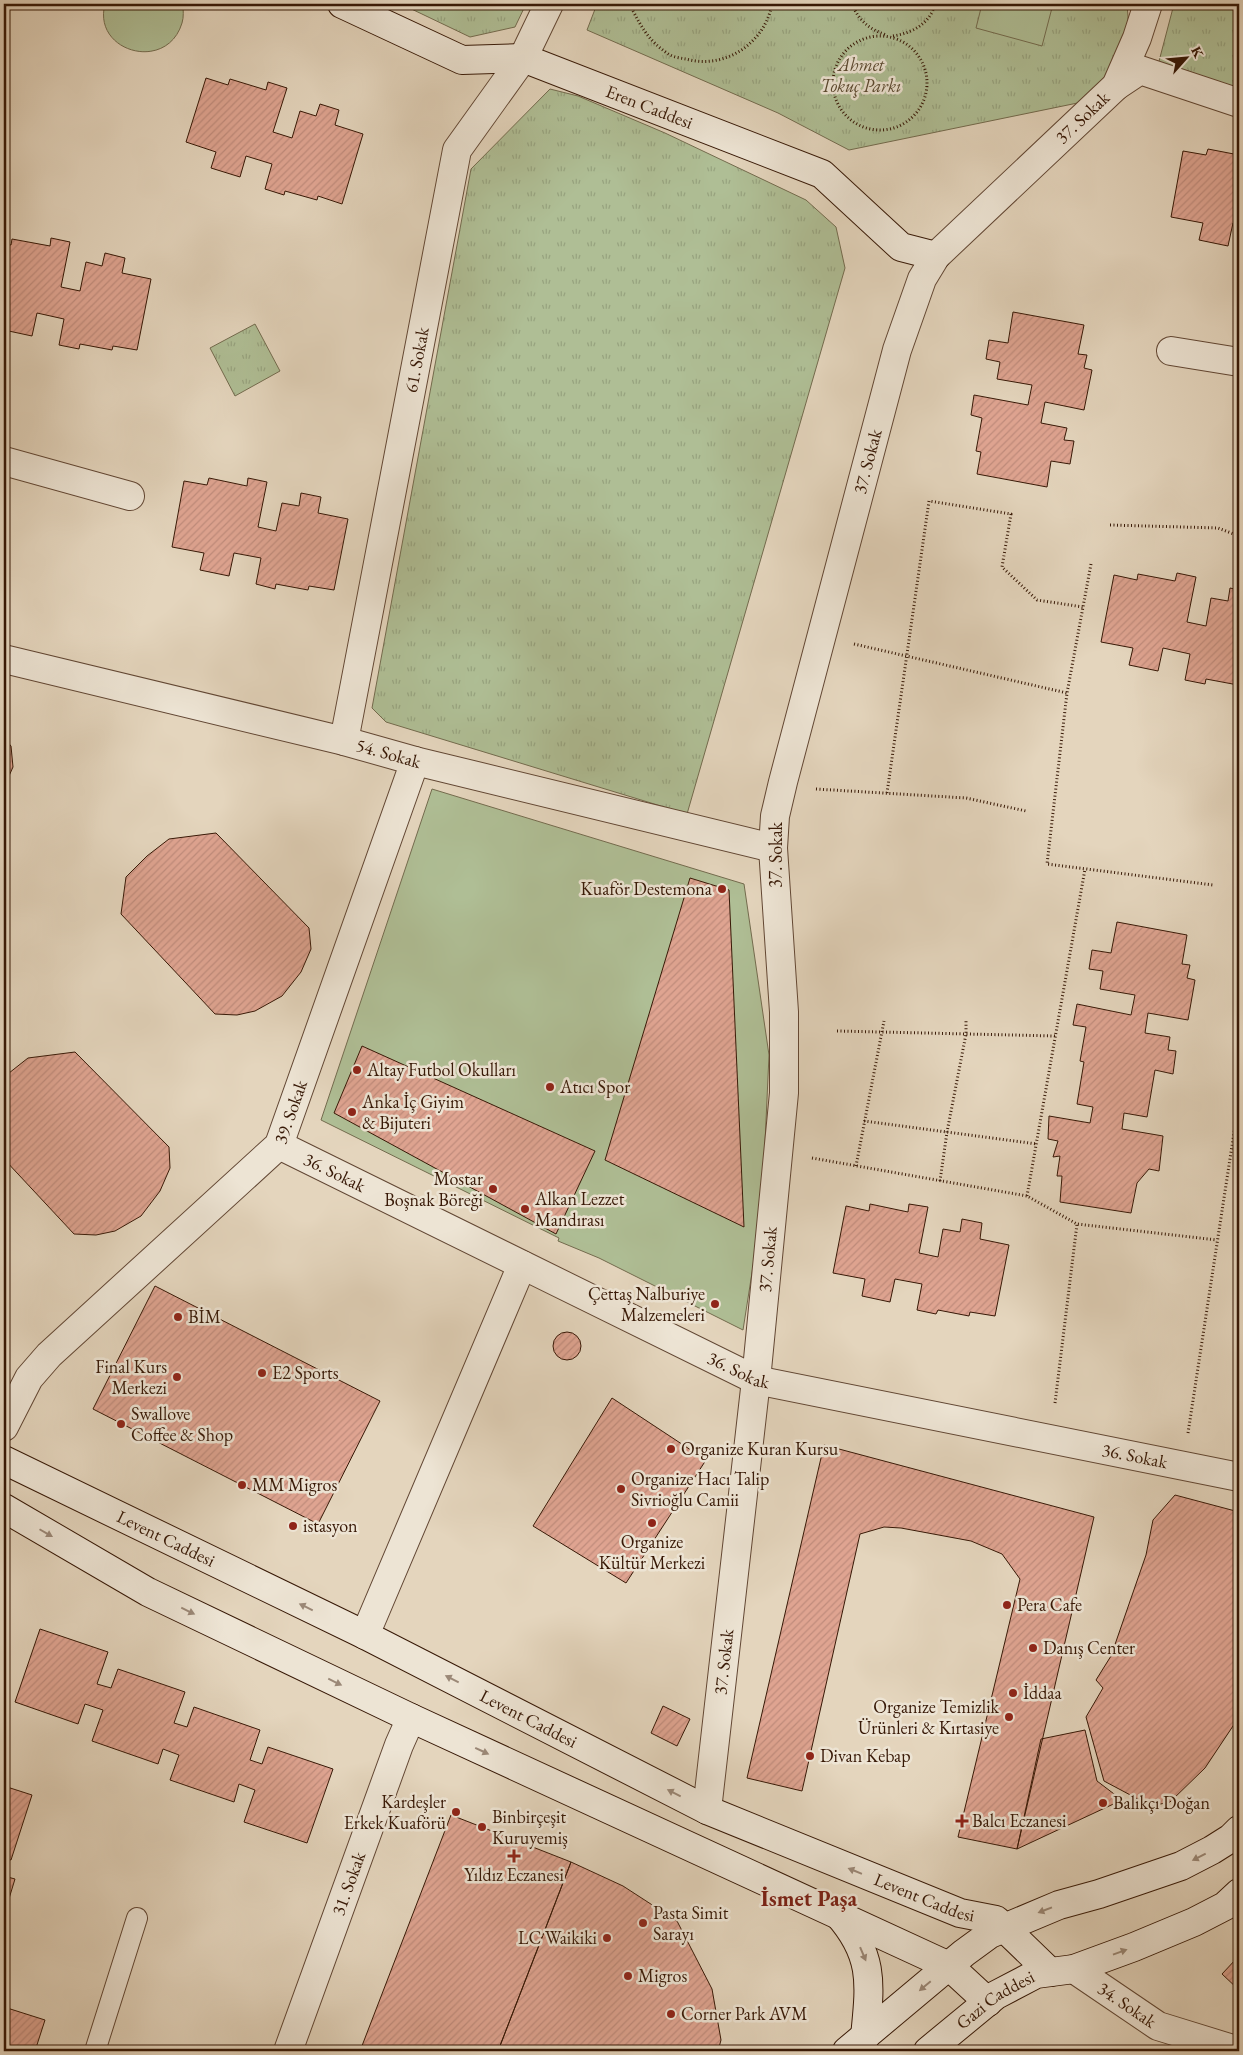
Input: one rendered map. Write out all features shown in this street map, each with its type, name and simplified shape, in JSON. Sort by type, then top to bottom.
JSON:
[{"type":"street","name":"Eren Caddesi","points":[[342,4],[462,60],[523,58],[822,174],[901,247],[936,256]]},
{"type":"street","name":"61. Sokak","points":[[344,741],[457,150],[523,58],[549,4]]},
{"type":"street","name":"37. Sokak","points":[[707,1810],[756,1380],[784,1093],[784,1012],[773,848],[775,816],[783,782],[897,350],[922,279],[936,256],[1116,86],[1137,38],[1148,4]]},
{"type":"street","points":[[1116,86],[1140,70],[1239,102]]},
{"type":"street","points":[[1171,352],[1239,362]]},
{"type":"street","points":[[4,461],[130,496]]},
{"type":"street","name":"54. Sokak","points":[[4,659],[344,741],[415,761],[773,848]]},
{"type":"street","name":"39. Sokak","points":[[4,1428],[29,1378],[49,1355],[278,1145],[415,761]]},
{"type":"street","name":"36. Sokak","points":[[278,1145],[756,1380],[1239,1477]]},
{"type":"street","points":[[365,1635],[522,1265]]},
{"type":"street","name":"Levent Caddesi","points":[[4,1460],[365,1635],[707,1810],[951,1910],[996,1920],[1004,1928],[1062,1970]]},
{"type":"street","points":[[4,1508],[148,1592],[411,1718],[949,1966],[988,2002]]},
{"type":"street","name":"31. Sokak","points":[[288,2051],[399,1745],[411,1718]]},
{"type":"street","points":[[856,2044],[990,1934],[1059,1905],[1100,1894],[1181,1866],[1212,1850],[1231,1838],[1239,1830]]},
{"type":"street","name":"Gazi Caddesi","points":[[928,2051],[988,2002],[1036,1974],[1062,1970],[1194,1922],[1225,1906],[1239,1892]]},
{"type":"street","points":[[837,1913],[848,1926],[866,1959],[869,1978],[869,1993],[856,2044]]},
{"type":"street","name":"34. Sokak","points":[[1062,1970],[1158,2026],[1239,2051]]},
{"type":"lane","points":[[95,2051],[138,1918]]},
{"type":"path","points":[[632,4],[632,9],[646,35],[668,54],[698,62],[727,58],[753,42],[769,18],[772,4]]},
{"type":"path","points":[[852,4],[857,16],[869,27],[892,37],[907,44],[919,55],[926,70],[928,87],[924,103],[915,117],[901,126],[886,131],[869,130],[854,123],[842,112],[834,96],[832,80],[837,64],[846,50],[859,40],[875,36],[892,37],[914,30],[926,21],[935,4]]},
{"type":"path","points":[[887,793],[928,501],[1011,514],[1002,567],[1037,600],[1083,607]]},
{"type":"path","points":[[1110,525],[1218,528],[1239,536]]},
{"type":"path","points":[[1091,564],[1067,693],[1047,864],[1212,885]]},
{"type":"path","points":[[846,642],[1067,693]]},
{"type":"path","points":[[808,789],[966,798],[1026,811]]},
{"type":"path","points":[[1027,1196],[1085,869]]},
{"type":"path","points":[[940,1181],[947,1132],[966,1034],[966,1020]]},
{"type":"path","points":[[856,1166],[884,1021]]},
{"type":"path","points":[[837,1031],[1055,1036]]},
{"type":"path","points":[[1187,1434],[1239,1100]]},
{"type":"path","points":[[864,1121],[1036,1144]]},
{"type":"path","points":[[808,1158],[1027,1196],[1077,1224],[1218,1240]]},
{"type":"path","points":[[1055,1403],[1077,1224]]},
{"type":"green space","points":[[105,4],[183,4],[183,21],[174,39],[162,48],[148,52],[133,50],[120,44],[109,34],[104,21]]},
{"type":"green space","points":[[401,4],[526,4],[515,27],[470,37]]},
{"type":"green space","name":"Ahmet Tokuç Parkı","points":[[597,4],[1127,4],[1130,41],[1097,99],[849,150],[778,113],[587,30]]},
{"type":"green space","points":[[982,4],[1053,4],[1042,46],[976,28]]},
{"type":"green space","points":[[1174,4],[1233,4],[1239,6],[1239,92],[1158,65]]},
{"type":"green space","points":[[550,89],[578,96],[665,133],[806,200],[836,227],[845,268],[687,814],[386,722],[372,708],[471,169]]},
{"type":"green space","points":[[255,324],[280,371],[235,396],[210,348]]},
{"type":"green space","name":"Atıcı Spor","points":[[432,789],[744,884],[769,1055],[762,1209],[743,1330],[599,1258],[558,1241],[559,1238],[321,1120]]},
{"type":"building","points":[[206,78],[228,85],[230,79],[266,90],[268,82],[287,88],[273,132],[292,138],[300,111],[316,116],[320,104],[339,110],[335,125],[363,134],[342,204],[318,196],[317,200],[285,191],[284,195],[265,189],[272,164],[246,156],[240,177],[211,168],[216,152],[186,142]]},
{"type":"building","points":[[1208,149],[1239,155],[1239,225],[1233,223],[1228,246],[1199,240],[1203,223],[1171,217],[1183,151],[1206,155]]},
{"type":"building","points":[[51,238],[70,242],[61,287],[80,291],[86,262],[102,266],[105,253],[125,258],[122,273],[151,279],[137,350],[113,346],[112,350],[80,344],[79,349],[59,345],[64,319],[37,313],[32,336],[4,330],[7,313],[4,312],[4,243],[11,245],[12,239],[50,246]]},
{"type":"building","points":[[1013,312],[1084,325],[1078,354],[1087,355],[1084,368],[1092,370],[1084,410],[1045,402],[1041,423],[1067,428],[1064,440],[1074,441],[1070,464],[1051,461],[1047,487],[977,474],[981,452],[976,451],[982,418],[971,415],[974,395],[1028,405],[1032,385],[997,379],[1000,362],[986,359],[989,340],[1008,343]]},
{"type":"building","points":[[209,478],[247,486],[248,478],[267,482],[258,527],[276,531],[282,503],[299,506],[301,493],[321,497],[318,513],[348,519],[334,590],[309,586],[308,590],[276,584],[275,589],[256,584],[261,558],[234,553],[229,576],[200,570],[204,553],[172,547],[184,481],[207,485]]},
{"type":"building","points":[[1177,573],[1196,577],[1187,622],[1206,626],[1211,598],[1228,601],[1230,588],[1239,590],[1238,685],[1206,679],[1205,684],[1185,680],[1190,654],[1163,648],[1158,671],[1129,665],[1133,648],[1101,642],[1114,575],[1137,580],[1138,574],[1175,581]]},
{"type":"building","points":[[4,738],[11,746],[13,767],[4,787]]},
{"type":"building","points":[[216,833],[309,928],[311,949],[301,972],[282,996],[255,1011],[237,1015],[215,1014],[121,914],[126,877],[147,856],[169,839]]},
{"type":"building","points":[[690,878],[729,890],[744,1227],[605,1160]]},
{"type":"building","points":[[1117,922],[1187,935],[1182,964],[1190,965],[1187,978],[1195,980],[1188,1020],[1148,1013],[1145,1033],[1170,1037],[1168,1050],[1176,1051],[1173,1074],[1155,1070],[1147,1117],[1124,1113],[1122,1129],[1163,1136],[1159,1171],[1149,1169],[1137,1183],[1131,1213],[1060,1202],[1062,1176],[1057,1176],[1060,1156],[1053,1157],[1058,1141],[1048,1139],[1049,1116],[1090,1123],[1093,1107],[1077,1104],[1084,1062],[1080,1061],[1086,1027],[1073,1025],[1077,1004],[1131,1015],[1135,995],[1100,989],[1103,971],[1089,969],[1092,950],[1111,953]]},
{"type":"building","points":[[362,1046],[595,1151],[556,1234],[334,1113]]},
{"type":"building","points":[[75,1052],[169,1147],[170,1168],[160,1191],[141,1216],[115,1231],[96,1235],[74,1234],[4,1159],[4,1077],[28,1058]]},
{"type":"building","points":[[870,1204],[908,1212],[909,1204],[928,1207],[919,1253],[938,1257],[943,1229],[960,1232],[962,1219],[982,1223],[980,1239],[1009,1245],[995,1316],[970,1312],[969,1316],[938,1310],[936,1314],[917,1310],[922,1284],[895,1279],[890,1302],[862,1296],[865,1279],[833,1273],[846,1206],[869,1211]]},
{"type":"building","points":[[155,1286],[380,1401],[318,1524],[93,1409]]},
{"type":"building","points":[[567,1332],[577,1336],[581,1346],[577,1356],[567,1360],[557,1356],[553,1346],[557,1336]]},
{"type":"building","name":"Organize Hacı Talip Sivrioğlu Camii","points":[[612,1398],[706,1460],[626,1583],[533,1526]]},
{"type":"building","name":"Danış Center","points":[[824,1445],[1094,1517],[1017,1849],[958,1837],[1020,1579],[1002,1554],[971,1541],[901,1528],[884,1527],[860,1534],[802,1791],[747,1778]]},
{"type":"building","points":[[1175,1495],[1239,1512],[1239,1717],[1205,1768],[1170,1802],[1151,1806],[1104,1781],[1086,1717],[1103,1688],[1096,1680],[1111,1656],[1146,1555],[1153,1520]]},
{"type":"building","points":[[40,1629],[108,1652],[97,1684],[111,1688],[118,1669],[185,1692],[174,1723],[187,1727],[194,1707],[260,1730],[250,1760],[262,1764],[268,1747],[333,1769],[307,1843],[244,1822],[255,1790],[239,1784],[234,1802],[170,1780],[179,1755],[163,1749],[158,1764],[92,1741],[103,1710],[85,1704],[78,1724],[15,1702]]},
{"type":"building","points":[[663,1706],[690,1719],[677,1746],[651,1733]]},
{"type":"building","points":[[1085,1730],[1097,1781],[1122,1800],[1017,1849],[1041,1739]]},
{"type":"building","points":[[4,1786],[32,1795],[11,1860],[4,1858]]},
{"type":"building","points":[[451,1815],[571,1862],[545,1930],[498,2051],[360,2051]]},
{"type":"building","points":[[571,1862],[623,1886],[677,1921],[712,1989],[721,2040],[718,2051],[498,2051]]},
{"type":"building","points":[[4,1876],[15,1879],[4,1915]]},
{"type":"building","points":[[1236,1959],[1239,1962],[1239,1990],[1222,1974]]},
{"type":"building","points":[[4,2007],[45,2020],[35,2051],[4,2051]]},
{"type":"place","name":"Kuaför Destemona","points":[[722,889]]},
{"type":"place","name":"Altay Futbol Okulları","points":[[357,1070]]},
{"type":"place","name":"Atıcı Spor","points":[[550,1087]]},
{"type":"place","name":"Anka İç Giyim & Bijuteri","points":[[352,1112]]},
{"type":"place","name":"Mostar Boşnak Böreği","points":[[493,1189]]},
{"type":"place","name":"Alkan Lezzet Mandırası","points":[[525,1209]]},
{"type":"place","name":"Çettaş Nalburiye Malzemeleri","points":[[715,1304]]},
{"type":"place","name":"BİM","points":[[178,1317]]},
{"type":"place","name":"E2 Sports","points":[[262,1373]]},
{"type":"place","name":"Final Kurs Merkezi","points":[[177,1377]]},
{"type":"place","name":"Swallove Coffee & Shop","points":[[121,1424]]},
{"type":"place","name":"Organize Kuran Kursu","points":[[671,1449]]},
{"type":"place","name":"MM Migros","points":[[242,1485]]},
{"type":"place","name":"Organize Hacı Talip Sivrioğlu Camii","points":[[621,1489]]},
{"type":"place","name":"Organize Kültür Merkezi","points":[[652,1523]]},
{"type":"place","name":"istasyon","points":[[293,1526]]},
{"type":"place","name":"Pera Cafe","points":[[1007,1605]]},
{"type":"place","name":"Danış Center","points":[[1033,1648]]},
{"type":"place","name":"İddaa","points":[[1013,1693]]},
{"type":"place","name":"Organize Temizlik Ürünleri & Kırtasiye","points":[[1009,1717]]},
{"type":"place","name":"Divan Kebap","points":[[810,1756]]},
{"type":"place","name":"Balıkçı Doğan","points":[[1103,1803]]},
{"type":"place","name":"Kardeşler Erkek Kuaförü","points":[[456,1812]]},
{"type":"place","name":"Balcı Eczanesi","points":[[962,1821]]},
{"type":"place","name":"Binbirçeşit Kuruyemiş","points":[[482,1827]]},
{"type":"place","name":"Yıldız Eczanesi","points":[[514,1856]]},
{"type":"place","name":"Pasta Simit Sarayı","points":[[643,1923]]},
{"type":"place","name":"LC Waikiki","points":[[607,1938]]},
{"type":"place","name":"Migros","points":[[628,1976]]},
{"type":"place","name":"Corner Park AVM","points":[[671,2014]]},
{"type":"district","name":"İsmet Paşa","points":[[809,1898]]}]
